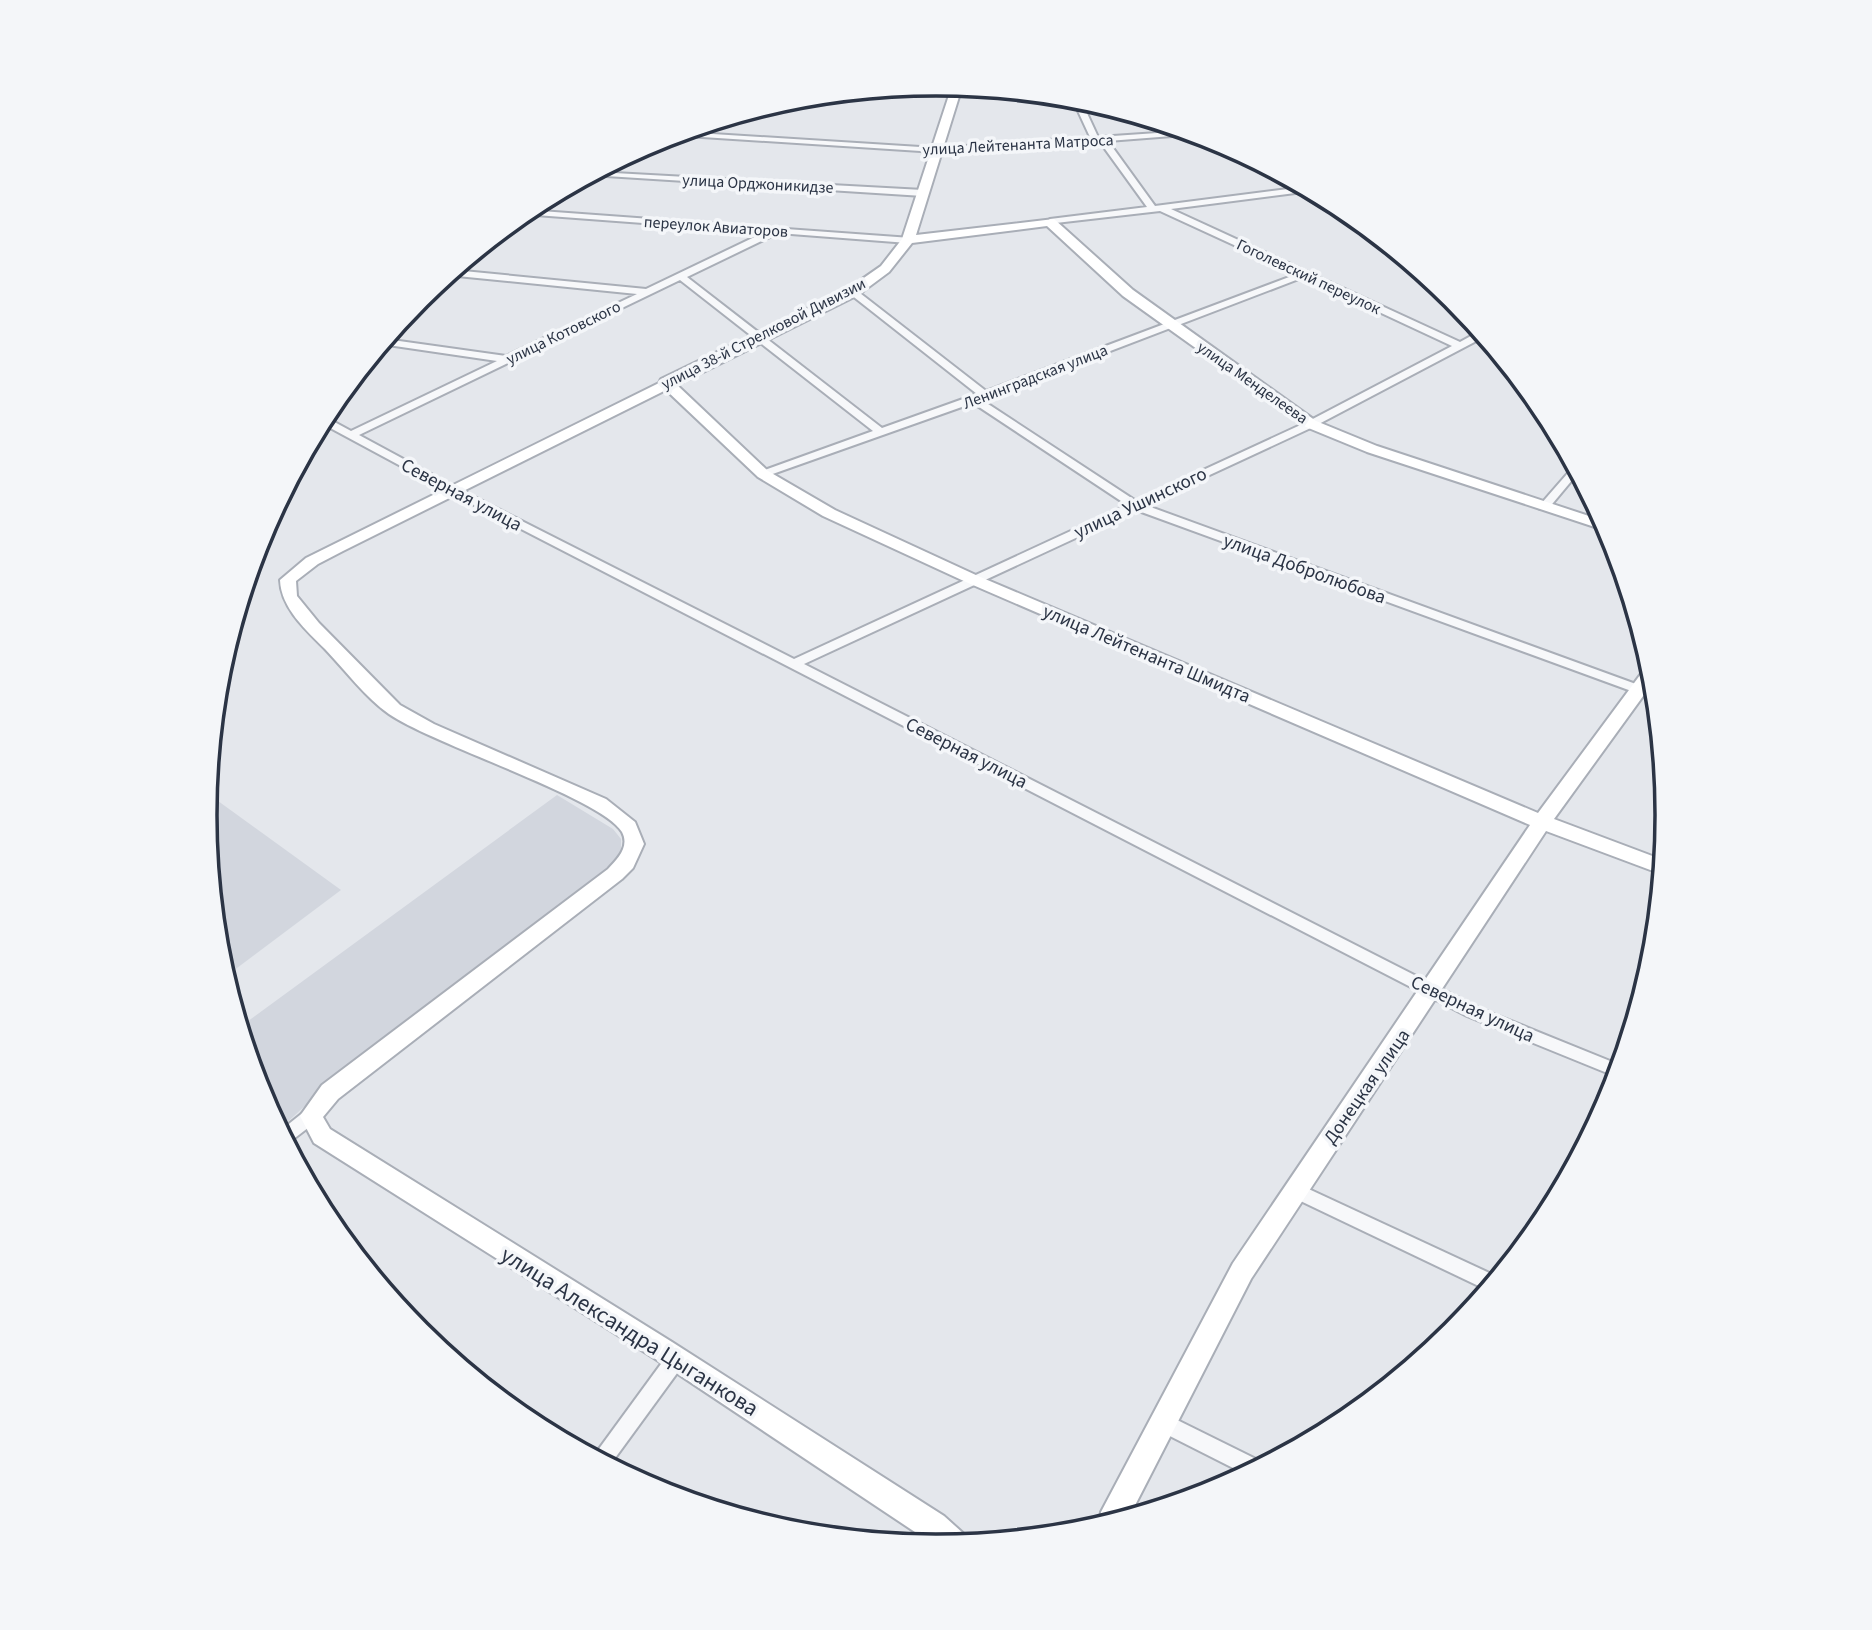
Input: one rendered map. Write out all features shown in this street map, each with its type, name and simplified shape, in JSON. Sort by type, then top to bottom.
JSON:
[{"type":"street","points":[[953,97],[908,240],[1291,191]]},
{"type":"street","name":"Гоголевский переулок","points":[[1083,112],[1098,140],[1155,207],[1459,345]]},
{"type":"street","name":"улица Лейтенанта Матроса","points":[[701,136],[936,150],[1169,135]]},
{"type":"street","name":"улица Орджоникидзе","points":[[611,174],[923,193]]},
{"type":"street","name":"переулок Авиаторов","points":[[543,213],[908,240]]},
{"type":"street","name":"улица Менделеева","points":[[1050,222],[1128,293],[1311,424],[1372,449],[1592,523]]},
{"type":"street","name":"улица Котовского","points":[[350,435],[777,230]]},
{"type":"street","name":"улица 38-й Стрелковой Дивизии","points":[[311,1116],[330,1091],[615,874],[629,862],[636,846],[632,832],[623,819],[599,804],[428,728],[394,709],[313,627],[289,596],[288,580],[312,561],[666,382],[853,292],[885,269],[908,240]]},
{"type":"street","points":[[463,274],[648,292]]},
{"type":"street","name":"Ленинградская улица","points":[[763,474],[979,397],[1305,274]]},
{"type":"street","points":[[681,276],[880,432]]},
{"type":"street","name":"улица Добролюбова","points":[[853,292],[979,397],[1134,505],[1644,693]]},
{"type":"street","name":"улица Ушинского","points":[[794,664],[972,579],[1311,424],[1473,338]]},
{"type":"street","points":[[394,344],[506,359]]},
{"type":"street","name":"улица Лейтенанта Шмидта","points":[[666,382],[763,474],[829,513],[972,579],[1542,822],[1653,864]]},
{"type":"street","name":"Северная улица","points":[[333,425],[453,490],[1473,1012],[1609,1067]]},
{"type":"street","points":[[1544,507],[1570,477]]},
{"type":"street","name":"Донецкая улица","points":[[1117,1510],[1242,1271],[1294,1190],[1433,990],[1542,822],[1642,683]]},
{"type":"street","points":[[291,1132],[311,1116]]},
{"type":"street","name":"улица Александра Цыганкова","points":[[311,1116],[322,1136],[333,1145],[677,1359],[943,1534]]},
{"type":"street","points":[[1294,1190],[1484,1279]]},
{"type":"street","points":[[607,1454],[677,1359]]},
{"type":"street","points":[[1163,1422],[1245,1464]]},
{"type":"shaded area","points":[[557,795],[613,829],[621,839],[621,853],[615,866],[325,1087],[287,1123],[255,1046],[248,1021]]},
{"type":"shaded area","points":[[218,801],[341,890],[235,970],[223,909]]}]
